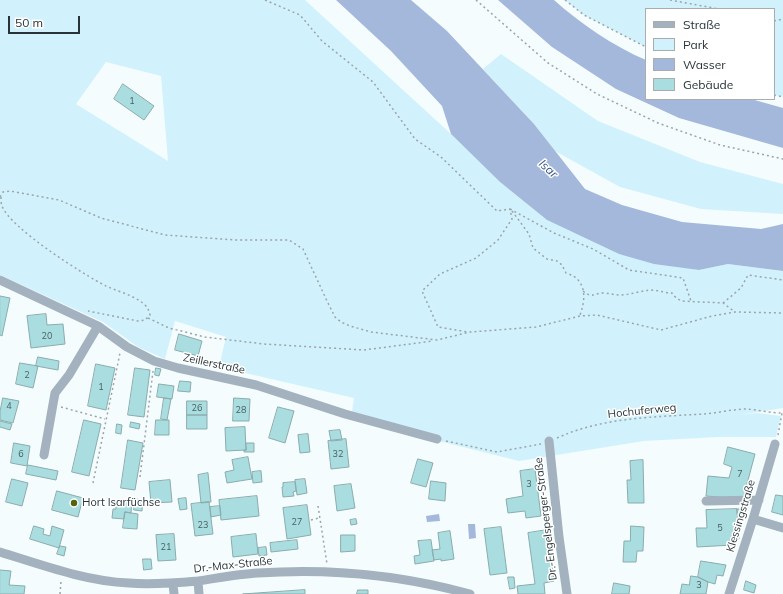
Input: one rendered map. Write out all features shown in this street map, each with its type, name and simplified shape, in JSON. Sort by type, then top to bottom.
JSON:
[{"type":"street","name":"Zeillerstraße","points":[[0,280],[98,326],[122,344],[154,361],[178,368],[256,385],[345,414],[437,438]]},
{"type":"street","points":[[44,455],[55,393],[69,375],[98,326]]},
{"type":"street","name":"Dr.-Engelsperger-Straße","points":[[549,441],[559,537],[567,594]]},
{"type":"street","name":"Klessingstraße","points":[[729,594],[753,520],[775,444]]},
{"type":"street","points":[[706,501],[759,500]]},
{"type":"street","points":[[753,520],[783,528]]},
{"type":"street","name":"Dr.-Max-Straße","points":[[0,552],[61,571],[98,580],[127,583],[173,583],[256,573],[283,571],[328,571],[379,575],[405,579],[444,590],[470,594]]},
{"type":"street","points":[[198,581],[199,594]]},
{"type":"street","points":[[173,583],[174,594]]},
{"type":"path","points":[[265,0],[300,15],[322,41],[373,82],[415,139],[441,158],[497,211],[510,209],[554,233],[593,249],[629,270],[683,278],[691,301]]},
{"type":"path","points":[[476,0],[548,63],[597,94],[658,123],[720,145],[783,159]]},
{"type":"path","points":[[565,0],[584,15],[645,46]]},
{"type":"path","points":[[670,0],[713,8]]},
{"type":"path","points":[[82,318],[89,310],[138,321],[148,318],[150,313],[146,306],[127,294],[106,286],[81,272],[29,236],[9,218],[2,206],[0,197],[3,192],[10,191],[59,200],[102,218],[165,235],[236,240],[289,240],[303,249],[335,317],[341,322],[371,332],[437,340]]},
{"type":"path","points":[[510,209],[529,234],[533,248],[547,259],[557,261],[562,265],[566,273],[573,275],[582,285],[584,304],[580,316]]},
{"type":"path","points":[[470,332],[438,327],[422,291],[440,274],[476,258],[498,240],[512,219],[510,209]]},
{"type":"path","points":[[723,303],[741,288],[748,275],[783,280]]},
{"type":"path","points":[[583,291],[589,296],[603,293],[618,295],[651,290],[662,291],[672,293],[681,301],[723,303],[735,312]]},
{"type":"path","points":[[148,318],[168,328],[205,337],[264,344],[364,350],[437,340],[470,332],[536,327],[580,316],[597,315],[661,330],[712,316],[735,312],[783,313]]},
{"type":"path","points":[[93,483],[122,344]]},
{"type":"path","points":[[140,477],[154,361]]},
{"type":"path","points":[[53,405],[106,419]]},
{"type":"path","name":"Hochuferweg","points":[[437,438],[497,452],[541,444],[566,434],[593,426],[630,418],[720,413],[745,409],[783,413]]},
{"type":"path","points":[[775,444],[783,413]]},
{"type":"path","points":[[318,506],[328,571]]},
{"type":"path","points":[[311,520],[320,518]]},
{"type":"path","points":[[60,594],[61,571]]},
{"type":"green space","points":[[0,0],[305,0],[451,134],[500,182],[547,220],[619,254],[699,270],[728,264],[783,271],[783,408],[739,415],[757,413],[781,416],[776,437],[717,437],[644,441],[519,461],[351,419],[354,398],[219,367],[226,337],[175,321],[165,359],[138,347],[103,322],[0,275]],"holes":[[[106,62],[161,76],[168,161],[76,104]]]},
{"type":"green space","points":[[565,0],[783,0],[783,97],[775,95],[775,8],[645,8],[645,46],[584,15]]},
{"type":"green space","points":[[501,54],[598,121],[700,162],[783,184],[783,214],[701,209],[620,187],[555,151],[534,124],[483,69]]},
{"type":"water","name":"Isar","points":[[336,0],[411,0],[447,31],[534,124],[585,189],[622,205],[682,222],[761,229],[783,224],[783,271],[728,264],[699,270],[654,264],[619,254],[547,220],[500,182],[451,134],[442,106],[391,51]]},
{"type":"water","points":[[498,0],[554,0],[575,18],[598,34],[645,60],[645,100],[755,100],[783,108],[783,148],[679,118],[616,89],[552,47]]},
{"type":"water","points":[[439,514],[440,521],[427,522],[426,516]]},
{"type":"water","points":[[468,524],[475,524],[476,538],[469,539]]},
{"type":"building","points":[[123,84],[154,106],[144,120],[114,99]]},
{"type":"building","points":[[0,296],[10,298],[2,336],[0,335]]},
{"type":"building","points":[[46,314],[47,325],[63,324],[65,344],[31,348],[27,316]]},
{"type":"building","points":[[179,334],[202,341],[198,356],[175,350]]},
{"type":"building","points":[[38,357],[59,361],[58,370],[36,366]]},
{"type":"building","points":[[20,363],[38,366],[33,388],[16,384]]},
{"type":"building","points":[[96,364],[115,368],[106,410],[88,406]]},
{"type":"building","points":[[135,368],[150,370],[144,417],[128,415]]},
{"type":"building","points":[[156,368],[161,369],[159,376],[155,375]]},
{"type":"building","points":[[180,381],[191,382],[190,392],[178,391]]},
{"type":"building","points":[[159,384],[174,386],[172,399],[157,397]]},
{"type":"building","points":[[3,398],[19,401],[13,423],[0,420]]},
{"type":"building","points":[[164,398],[171,399],[167,420],[161,419]]},
{"type":"building","points":[[234,398],[250,399],[249,421],[233,421]]},
{"type":"building","points":[[187,401],[207,401],[207,415],[187,415]]},
{"type":"building","points":[[278,407],[294,411],[285,443],[269,438]]},
{"type":"building","points":[[187,415],[207,415],[207,429],[187,429]]},
{"type":"building","points":[[84,420],[101,424],[89,476],[72,472]]},
{"type":"building","points":[[156,420],[169,420],[169,435],[155,435]]},
{"type":"building","points":[[0,421],[12,424],[10,430],[0,427]]},
{"type":"building","points":[[131,422],[140,424],[139,429],[130,427]]},
{"type":"building","points":[[117,424],[122,425],[121,434],[116,433]]},
{"type":"building","points":[[245,427],[246,450],[226,451],[225,428]]},
{"type":"building","points":[[340,430],[342,440],[331,441],[329,431]]},
{"type":"building","points":[[308,434],[310,452],[300,453],[298,435]]},
{"type":"building","points":[[346,439],[349,467],[331,469],[328,441]]},
{"type":"building","points":[[128,440],[143,443],[135,490],[121,488]]},
{"type":"building","points":[[14,443],[30,446],[27,466],[11,463]]},
{"type":"building","points":[[246,443],[254,443],[254,452],[244,452],[244,450],[246,450]]},
{"type":"building","points":[[728,447],[755,454],[743,499],[706,496],[708,476],[729,478],[732,467],[724,464]]},
{"type":"building","points":[[248,457],[252,479],[227,483],[225,472],[234,470],[232,460]]},
{"type":"building","points":[[418,459],[433,463],[426,487],[411,483]]},
{"type":"building","points":[[643,460],[644,503],[628,503],[627,480],[631,480],[630,461]]},
{"type":"building","points":[[28,465],[58,471],[56,480],[26,474]]},
{"type":"building","points":[[535,469],[541,516],[526,518],[525,511],[508,513],[506,499],[523,496],[520,471]]},
{"type":"building","points":[[261,471],[262,482],[253,483],[252,472]]},
{"type":"building","points":[[208,473],[211,502],[201,503],[198,475]]},
{"type":"building","points":[[12,479],[28,483],[22,506],[6,502]]},
{"type":"building","points":[[305,479],[307,493],[297,495],[295,480]]},
{"type":"building","points":[[170,480],[172,502],[151,503],[149,482]]},
{"type":"building","points":[[431,481],[446,483],[445,501],[429,499]]},
{"type":"building","points":[[295,482],[296,491],[293,492],[294,496],[283,497],[283,483]]},
{"type":"building","points":[[351,484],[355,508],[337,511],[334,486]]},
{"type":"building","points":[[57,491],[83,498],[78,517],[52,510]]},
{"type":"building","points":[[776,495],[783,496],[783,515],[772,512]]},
{"type":"building","points":[[257,496],[259,516],[221,520],[219,500]]},
{"type":"building","points":[[186,498],[187,509],[180,510],[178,499]]},
{"type":"building","points":[[135,499],[143,500],[142,511],[134,510]]},
{"type":"building","points":[[123,500],[132,501],[131,513],[125,512],[124,519],[112,518],[113,509],[116,509],[116,504],[123,505]]},
{"type":"building","points":[[209,502],[213,534],[195,536],[191,504]]},
{"type":"building","points":[[307,505],[311,535],[287,539],[283,508]]},
{"type":"building","points":[[220,506],[221,515],[211,517],[210,507]]},
{"type":"building","points":[[737,509],[739,539],[733,540],[733,545],[697,547],[696,528],[707,528],[706,510]]},
{"type":"building","points":[[737,509],[745,509],[745,517],[738,517]]},
{"type":"building","points":[[125,512],[138,514],[137,529],[123,528]]},
{"type":"building","points":[[356,519],[357,524],[351,525],[350,520]]},
{"type":"building","points":[[34,526],[44,529],[43,534],[50,536],[52,526],[64,530],[59,548],[30,539]]},
{"type":"building","points":[[631,526],[644,527],[643,551],[637,551],[636,562],[623,562],[624,541],[630,541]]},
{"type":"building","points":[[501,527],[507,573],[490,575],[484,529]]},
{"type":"building","points":[[547,530],[554,581],[544,583],[545,594],[518,594],[517,586],[535,584],[528,533]]},
{"type":"building","points":[[450,531],[454,559],[441,561],[441,559],[434,560],[432,550],[440,549],[438,533]]},
{"type":"building","points":[[174,534],[176,560],[158,561],[156,535]]},
{"type":"building","points":[[256,534],[258,554],[233,557],[231,537]]},
{"type":"building","points":[[341,535],[355,535],[355,551],[341,552]]},
{"type":"building","points":[[297,540],[298,549],[271,552],[270,543]]},
{"type":"building","points":[[431,540],[434,561],[415,564],[414,556],[420,555],[418,541]]},
{"type":"building","points":[[60,546],[66,547],[64,556],[57,554]]},
{"type":"building","points":[[266,547],[267,555],[259,556],[258,548]]},
{"type":"building","points":[[143,559],[151,559],[152,569],[144,570]]},
{"type":"building","points":[[701,561],[726,565],[723,576],[717,575],[715,584],[698,577]]},
{"type":"building","points":[[0,570],[11,571],[9,585],[25,586],[24,594],[0,594]]},
{"type":"building","points":[[691,576],[698,577],[708,582],[706,594],[680,594],[682,584],[689,585]]},
{"type":"building","points":[[508,577],[514,577],[515,588],[510,589]]},
{"type":"building","points":[[746,581],[756,585],[754,593],[744,590]]},
{"type":"building","points":[[614,583],[630,586],[629,594],[612,594]]},
{"type":"building","points":[[305,590],[305,594],[243,594]]},
{"type":"building","points":[[358,590],[368,590],[368,594],[357,594]]},
{"type":"place","name":"Hort Isarfüchse","points":[[74,503]]}]
